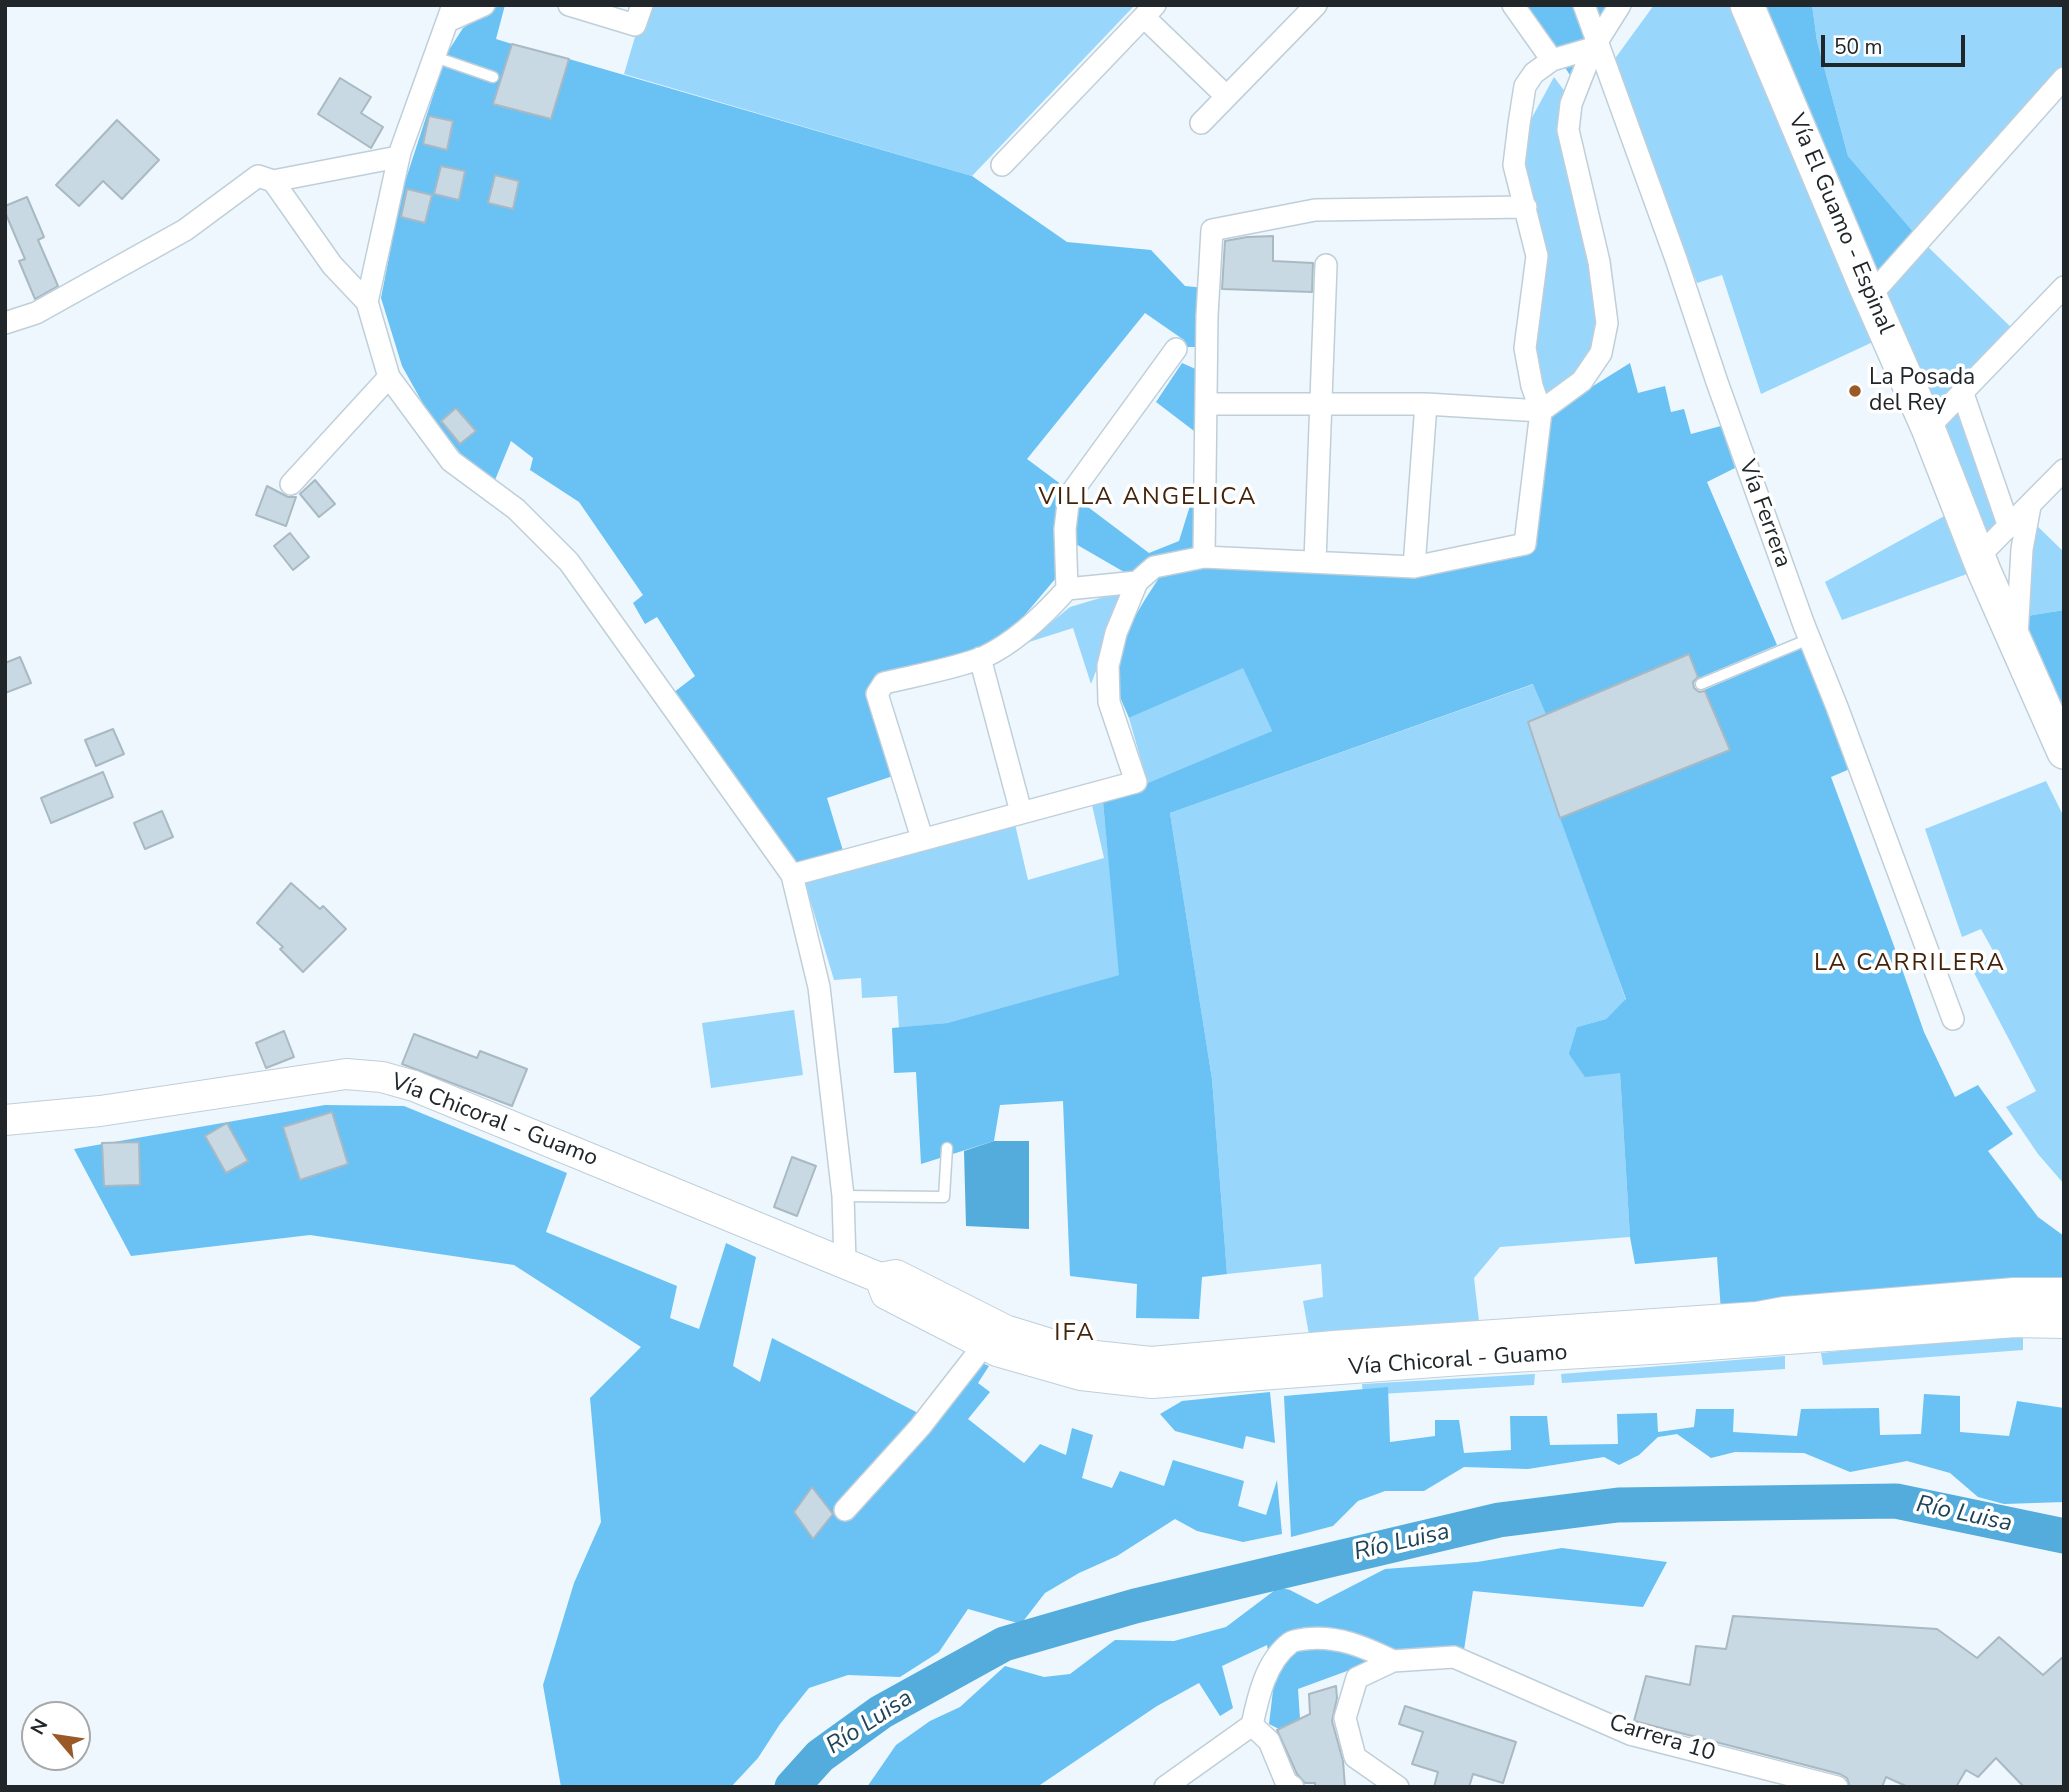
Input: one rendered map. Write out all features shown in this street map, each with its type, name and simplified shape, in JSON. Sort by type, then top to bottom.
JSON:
[{"type":"main road","name":"Vía El Guamo - Espinal","points":[[1747,5],[2064,752]]},
{"type":"street","points":[[367,302],[398,157],[451,13],[484,5]]},
{"type":"street","points":[[569,5],[635,25],[642,5]]},
{"type":"street","points":[[1200,123],[1316,5]]},
{"type":"street","points":[[1513,5],[1552,60]]},
{"type":"street","name":"Vía Ferrera","points":[[1584,5],[1595,44],[1676,259],[1721,394],[1809,639],[1953,1019]]},
{"type":"street","points":[[1207,404],[1426,404],[1541,411],[1582,381],[1601,352],[1607,323],[1600,262],[1569,130],[1571,104],[1595,44],[1620,5]]},
{"type":"street","points":[[1002,165],[1149,11],[1226,96]]},
{"type":"street","points":[[792,875],[1136,782],[1109,702],[1108,666],[1116,634],[1137,582],[1154,567],[1204,557],[1414,567],[1525,544],[1541,411],[1532,386],[1525,348],[1537,256],[1514,165],[1525,86],[1534,73],[1552,60],[1595,44]]},
{"type":"street","points":[[1870,296],[2064,78]]},
{"type":"street","points":[[5,323],[36,313],[185,230],[258,176],[273,181],[398,157]]},
{"type":"street","points":[[273,181],[332,265],[367,302],[389,377],[451,461],[516,509],[569,562],[792,875],[819,987],[843,1196],[845,1262]]},
{"type":"street","points":[[1204,557],[1207,316],[1212,230],[1315,210],[1526,207]]},
{"type":"street","points":[[1315,561],[1326,265]]},
{"type":"street","points":[[1928,428],[2064,288]]},
{"type":"street","points":[[1067,589],[1065,529],[1069,496],[1176,349]]},
{"type":"street","points":[[291,484],[389,377]]},
{"type":"street","points":[[1963,394],[2009,527]]},
{"type":"street","points":[[1414,567],[1426,404]]},
{"type":"street","points":[[1979,556],[2064,470]]},
{"type":"street","points":[[2017,645],[2022,549],[2030,506]]},
{"type":"street","points":[[922,838],[877,694],[884,683],[980,658],[997,650],[1044,615],[1067,589],[1137,582]]},
{"type":"street","points":[[980,658],[1021,812]]},
{"type":"street","name":"Vía Chicoral - Guamo","points":[[5,1119],[100,1111],[346,1074],[382,1077],[414,1086],[845,1262],[880,1278],[886,1294],[995,1342],[1081,1375],[1152,1383],[1173,1384],[1207,1368],[1539,1343],[1667,1348],[1785,1325],[2014,1293],[2064,1293]]},
{"type":"street","name":"Vía Chicoral - Guamo","points":[[1785,1325],[2064,1323]]},
{"type":"street","points":[[845,1510],[995,1342]]},
{"type":"street","points":[[1165,1787],[1252,1725],[1259,1691],[1277,1656],[1292,1641],[1320,1637],[1362,1646],[1393,1661]]},
{"type":"street","name":"Carrera 10","points":[[1393,1661],[1454,1657],[1630,1734],[1829,1785]]},
{"type":"street","points":[[1393,1661],[1357,1678],[1345,1718],[1355,1757],[1398,1787]]},
{"type":"street","points":[[1252,1725],[1269,1741],[1286,1782],[1293,1787]]},
{"type":"lane","points":[[435,57],[492,77]]},
{"type":"lane","points":[[1701,684],[1809,639]]},
{"type":"lane","points":[[843,1196],[944,1197],[947,1148]]},
{"type":"shaded area","points":[[500,5],[505,5],[496,39],[512,44],[494,105],[551,119],[569,59],[972,176],[1067,242],[1151,250],[1185,286],[1205,288],[1204,347],[1180,347],[1184,340],[1145,313],[1027,459],[1070,491],[1058,515],[1056,578],[1001,643],[881,679],[893,776],[827,798],[844,854],[795,868],[673,693],[695,676],[657,617],[645,624],[633,603],[643,595],[579,502],[530,470],[533,458],[511,441],[495,480],[462,455],[431,418],[402,366],[381,298],[402,191],[447,53],[463,28]]},
{"type":"shaded area","points":[[647,5],[1135,5],[972,176],[624,74]]},
{"type":"shaded area","points":[[1525,5],[1631,5],[1575,83]]},
{"type":"shaded area","points":[[1654,5],[1735,5],[1875,341],[1761,394],[1722,275],[1697,283],[1611,64]]},
{"type":"shaded area","points":[[1750,5],[1812,5],[1817,41],[1848,156],[1916,235],[1872,288]]},
{"type":"shaded area","points":[[1812,5],[2064,5],[2064,68],[1916,235],[1848,156],[1817,41]]},
{"type":"shaded area","points":[[1554,77],[1569,97],[1563,148],[1570,185],[1593,254],[1599,313],[1591,354],[1569,379],[1542,401],[1533,345],[1522,168],[1529,123]]},
{"type":"shaded area","points":[[1926,245],[2017,333],[1932,416],[1877,299]]},
{"type":"shaded area","points":[[1182,363],[1200,371],[1198,434],[1156,402]]},
{"type":"shaded area","points":[[1630,363],[1638,393],[1665,386],[1671,412],[1684,409],[1691,434],[1721,426],[1735,468],[1707,482],[1777,645],[1699,678],[1688,654],[1546,714],[1533,684],[1170,813],[1212,1079],[1227,1274],[1202,1277],[1199,1319],[1136,1318],[1137,1284],[1070,1276],[1063,1101],[1000,1105],[994,1141],[921,1164],[916,1072],[894,1073],[892,1028],[947,1023],[1119,975],[1103,802],[1272,731],[1243,668],[1129,718],[1119,693],[1118,661],[1128,630],[1162,573],[1208,561],[1417,575],[1528,548],[1545,416]]},
{"type":"shaded area","points":[[1962,404],[1999,525],[1979,543],[1937,428]]},
{"type":"shaded area","points":[[1193,496],[1195,552],[1139,566],[1131,576],[1074,543],[1080,501],[1149,553],[1179,541]]},
{"type":"shaded area","points":[[1948,514],[1975,571],[1842,620],[1825,582]]},
{"type":"shaded area","points":[[2032,521],[2064,552],[2064,610],[2027,616]]},
{"type":"shaded area","points":[[1127,590],[1091,684],[1073,628],[1026,643],[1070,607]]},
{"type":"shaded area","points":[[2064,610],[2064,730],[2025,648],[2027,616]]},
{"type":"shaded area","points":[[1807,646],[1857,766],[1831,777],[1924,1032],[1955,1097],[1978,1085],[2013,1134],[1988,1151],[2038,1217],[2064,1236],[2064,1286],[1721,1311],[1717,1257],[1635,1264],[1630,1237],[1620,1073],[1585,1077],[1569,1054],[1577,1027],[1606,1019],[1626,999],[1560,818],[1729,750],[1704,690]]},
{"type":"shaded area","points":[[1243,667],[1272,731],[1148,785],[1129,718]]},
{"type":"shaded area","points":[[1534,684],[1551,712],[1528,722],[1626,1000],[1606,1019],[1577,1027],[1620,1072],[1630,1237],[1500,1247],[1474,1278],[1480,1330],[1311,1346],[1303,1301],[1323,1297],[1321,1264],[1227,1274],[1212,1079],[1170,813]]},
{"type":"shaded area","points":[[2046,781],[2064,817],[2064,1184],[2038,1154],[2006,1107],[2036,1091],[1971,967],[1996,956],[1981,929],[1962,937],[1925,829]]},
{"type":"shaded area","points":[[1103,802],[1120,975],[947,1023],[899,1028],[897,996],[862,998],[861,978],[834,980],[805,883],[1015,824],[1028,880],[1104,858],[1092,805]]},
{"type":"shaded area","points":[[794,1010],[803,1075],[711,1088],[702,1023]]},
{"type":"shaded area","points":[[325,1105],[404,1106],[567,1173],[546,1232],[677,1286],[670,1318],[699,1329],[726,1243],[756,1257],[733,1366],[760,1382],[772,1338],[926,1417],[968,1357],[989,1366],[978,1383],[990,1392],[968,1419],[1024,1463],[1040,1444],[1066,1455],[1072,1428],[1093,1435],[1082,1478],[1112,1488],[1120,1471],[1164,1486],[1173,1460],[1244,1481],[1238,1506],[1266,1515],[1277,1480],[1282,1534],[1243,1542],[1197,1531],[1175,1519],[1117,1556],[1079,1573],[1045,1593],[1021,1624],[968,1609],[939,1652],[900,1677],[848,1675],[809,1688],[780,1724],[758,1758],[731,1787],[561,1787],[543,1685],[574,1583],[601,1522],[590,1398],[641,1347],[514,1265],[310,1235],[131,1256],[74,1149]]},
{"type":"shaded area","points":[[994,1141],[1029,1141],[1029,1229],[966,1226],[964,1151]]},
{"type":"shaded area","points":[[2003,1334],[2023,1335],[2023,1350],[1823,1365],[1821,1353]]},
{"type":"shaded area","points":[[1785,1356],[1785,1369],[1562,1383],[1561,1374]]},
{"type":"shaded area","points":[[1535,1374],[1534,1385],[1363,1395],[1362,1384]]},
{"type":"shaded area","points":[[1388,1387],[1390,1442],[1435,1436],[1435,1420],[1459,1420],[1464,1453],[1511,1450],[1510,1416],[1547,1416],[1550,1445],[1618,1444],[1617,1414],[1657,1413],[1658,1432],[1694,1427],[1696,1409],[1734,1409],[1733,1432],[1797,1436],[1801,1409],[1879,1408],[1880,1435],[1921,1434],[1924,1394],[1960,1396],[1960,1432],[2009,1436],[2017,1401],[2064,1408],[2064,1502],[2004,1504],[1978,1497],[1950,1473],[1907,1461],[1850,1472],[1804,1453],[1735,1452],[1711,1458],[1677,1434],[1658,1437],[1639,1455],[1619,1465],[1604,1457],[1528,1469],[1464,1467],[1424,1491],[1385,1491],[1358,1501],[1333,1526],[1291,1537],[1284,1396]]},
{"type":"shaded area","points":[[1270,1392],[1275,1443],[1246,1436],[1243,1449],[1175,1431],[1160,1414],[1182,1401]]},
{"type":"shaded area","points":[[1562,1548],[1667,1562],[1643,1607],[1473,1591],[1462,1663],[1347,1671],[1298,1689],[1300,1719],[1279,1729],[1269,1724],[1274,1682],[1267,1645],[1222,1666],[1233,1708],[1220,1716],[1199,1683],[1157,1706],[1037,1787],[867,1787],[896,1745],[930,1721],[960,1707],[1005,1666],[1044,1677],[1070,1674],[1115,1640],[1174,1641],[1226,1627],[1279,1587],[1317,1604],[1385,1569],[1477,1562]]},
{"type":"building","points":[[512,44],[569,59],[551,119],[493,104]]},
{"type":"building","points":[[340,78],[371,97],[361,113],[383,127],[371,148],[318,114]]},
{"type":"building","points":[[429,116],[453,121],[447,150],[423,144]]},
{"type":"building","points":[[117,120],[159,160],[122,199],[103,181],[79,206],[56,185]]},
{"type":"building","points":[[441,166],[465,171],[459,200],[434,194]]},
{"type":"building","points":[[495,175],[519,181],[513,209],[488,203]]},
{"type":"building","points":[[407,189],[432,195],[425,223],[401,217]]},
{"type":"building","points":[[27,197],[44,237],[38,240],[58,286],[35,299],[19,261],[25,259],[5,212],[5,206]]},
{"type":"building","points":[[1273,236],[1273,261],[1313,263],[1312,292],[1222,289],[1225,241]]},
{"type":"building","points":[[456,408],[476,431],[460,444],[441,421]]},
{"type":"building","points":[[315,480],[335,504],[319,517],[300,494]]},
{"type":"building","points":[[267,486],[288,497],[296,497],[286,526],[256,515]]},
{"type":"building","points":[[290,533],[309,557],[293,570],[274,546]]},
{"type":"building","points":[[1689,654],[1698,677],[1693,682],[1694,688],[1699,692],[1705,691],[1730,750],[1560,818],[1528,722]]},
{"type":"building","points":[[20,657],[31,683],[5,693],[5,663]]},
{"type":"building","points":[[113,729],[124,754],[96,766],[85,740]]},
{"type":"building","points":[[103,772],[113,797],[51,823],[41,798]]},
{"type":"building","points":[[162,811],[173,837],[145,849],[134,823]]},
{"type":"building","points":[[291,883],[320,909],[323,906],[346,929],[303,972],[280,949],[283,947],[257,923]]},
{"type":"building","points":[[284,1031],[294,1057],[266,1068],[256,1043]]},
{"type":"building","points":[[414,1034],[477,1058],[480,1051],[527,1069],[512,1106],[402,1064]]},
{"type":"building","points":[[332,1112],[348,1164],[300,1180],[283,1127]]},
{"type":"building","points":[[227,1123],[248,1161],[226,1173],[205,1136]]},
{"type":"building","points":[[139,1142],[140,1185],[104,1186],[102,1143]]},
{"type":"building","points":[[792,1157],[816,1166],[797,1216],[774,1207]]},
{"type":"building","points":[[812,1487],[833,1514],[813,1539],[794,1512]]},
{"type":"building","points":[[1733,1616],[1937,1629],[1977,1658],[1999,1637],[2043,1675],[2064,1656],[2064,1787],[2024,1787],[1996,1758],[1978,1777],[1966,1770],[1956,1787],[1908,1787],[1886,1777],[1882,1787],[1850,1787],[1847,1778],[1840,1774],[1634,1721],[1646,1676],[1690,1685],[1696,1646],[1726,1649]]},
{"type":"building","points":[[1336,1686],[1337,1698],[1332,1721],[1343,1761],[1345,1787],[1315,1787],[1315,1783],[1305,1783],[1297,1774],[1277,1730],[1310,1714],[1309,1694]]},
{"type":"building","points":[[1405,1706],[1516,1742],[1503,1783],[1473,1774],[1469,1787],[1434,1787],[1438,1772],[1412,1764],[1423,1732],[1399,1724]]},
{"type":"waterway","name":"Río Luisa","points":[[792,1787],[820,1756],[881,1712],[1004,1644],[1135,1606],[1499,1520],[1618,1505],[1896,1501],[2064,1536]]},
{"type":"place","name":"La Posada del Rey","points":[[1855,391]]},
{"type":"district","name":"VILLA ANGELICA","points":[[1148,498]]},
{"type":"district","name":"LA CARRILERA","points":[[1910,964]]},
{"type":"district","name":"IFA","points":[[1075,1334]]}]
